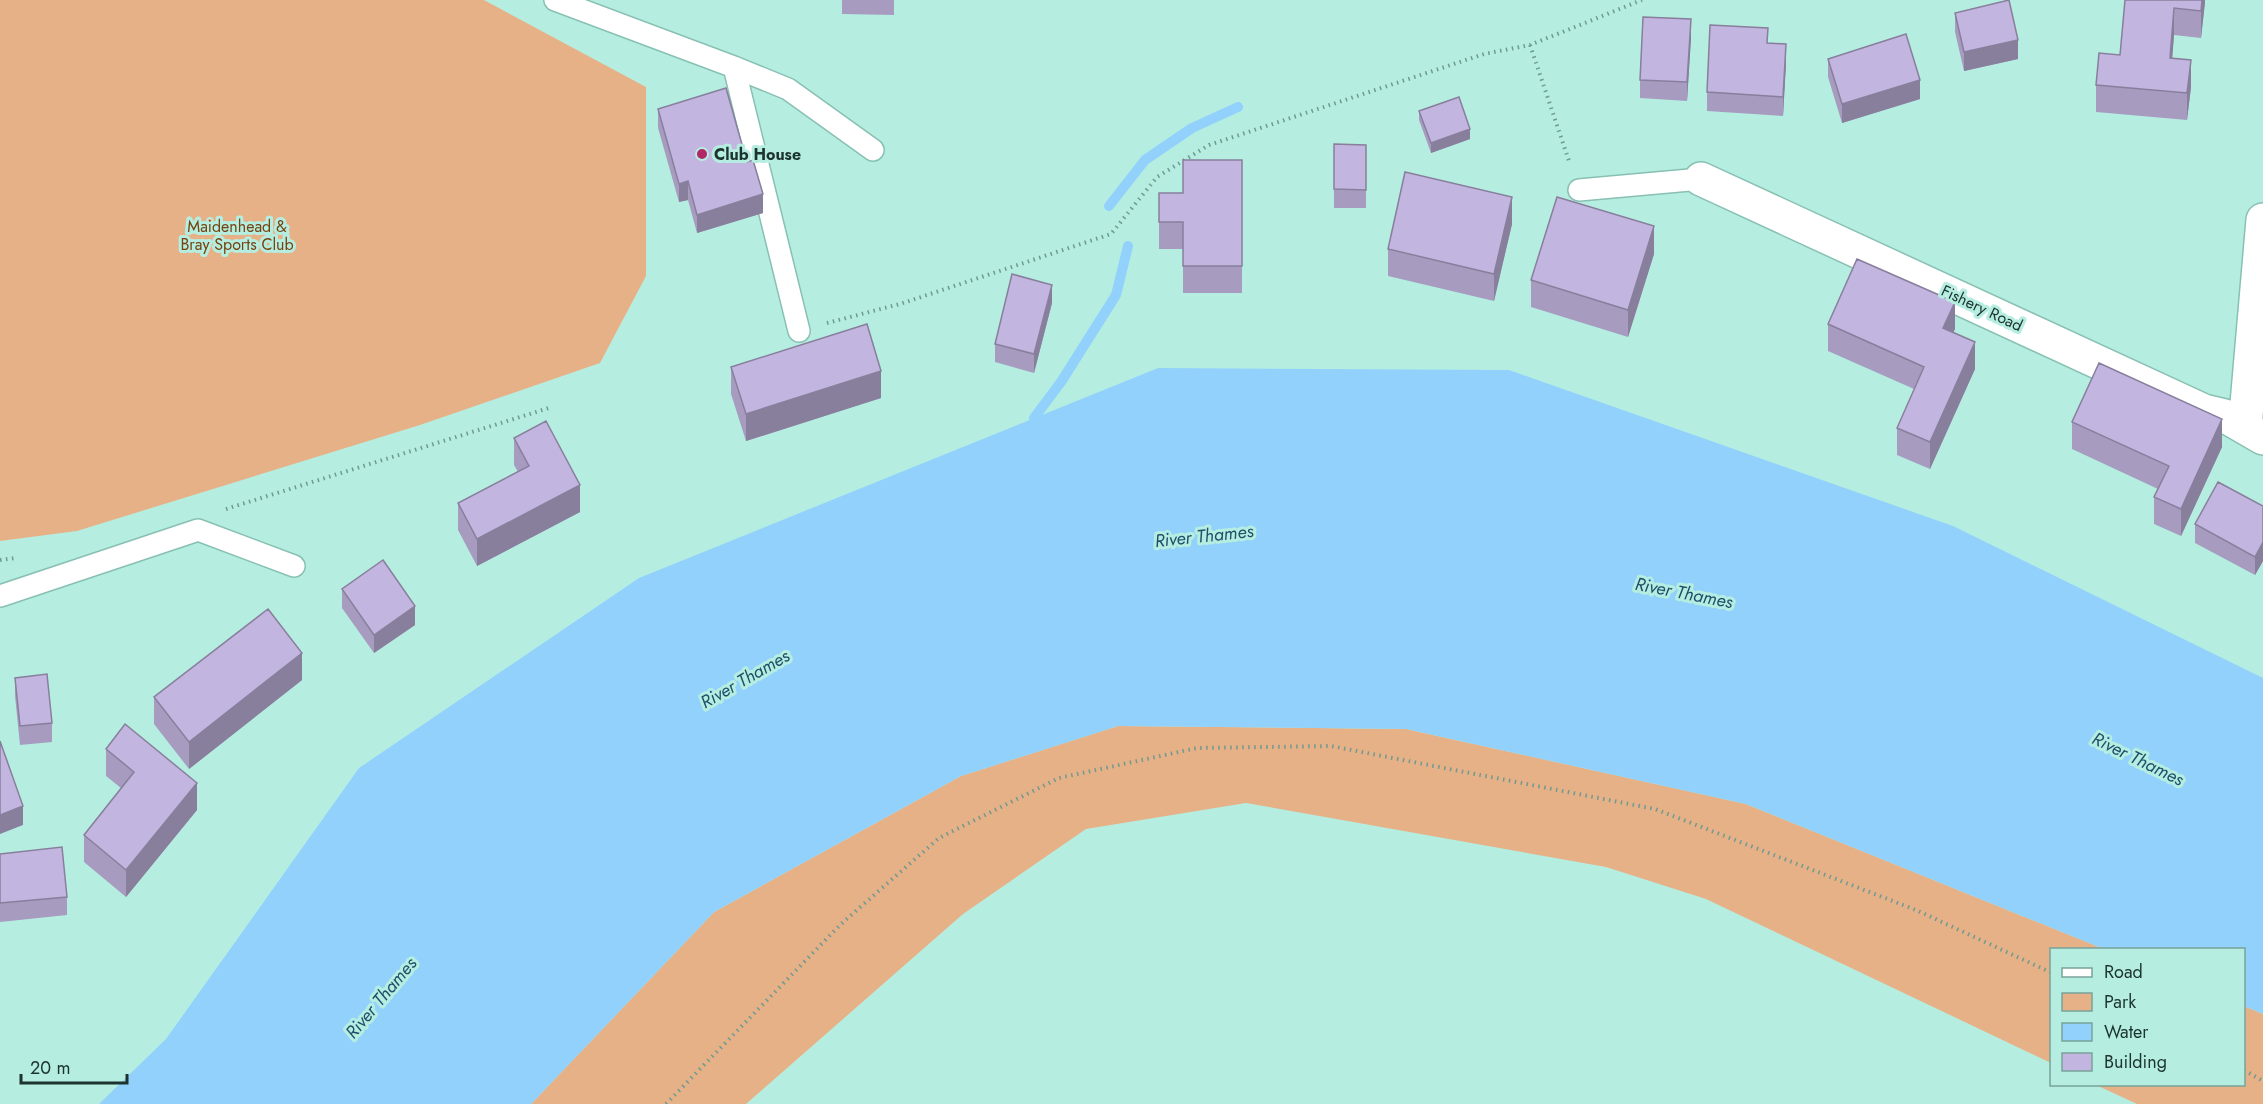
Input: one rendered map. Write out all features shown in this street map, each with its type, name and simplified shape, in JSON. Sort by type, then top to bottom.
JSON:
[{"type":"street","name":"Fishery Road","points":[[1701,179],[2204,411],[2225,416],[2254,432]]},
{"type":"street","points":[[2254,432],[2263,220]]},
{"type":"lane","points":[[555,0],[788,89],[873,150]]},
{"type":"lane","points":[[734,67],[799,331]]},
{"type":"lane","points":[[1579,190],[1701,179]]},
{"type":"lane","points":[[0,596],[198,530],[294,566]]},
{"type":"path","points":[[799,331],[900,304],[1111,234],[1158,177],[1209,145],[1484,54],[1530,45],[1642,0]]},
{"type":"path","points":[[1530,45],[1579,190]]},
{"type":"path","points":[[223,510],[552,407]]},
{"type":"path","points":[[0,560],[21,557]]},
{"type":"path","points":[[666,1104],[841,924],[939,838],[1059,778],[1197,748],[1331,746],[1655,808],[1916,910],[2050,973]]},
{"type":"path","points":[[2245,1071],[2263,1081]]},
{"type":"green space","name":"Maidenhead & Bray Sports Club","points":[[0,0],[484,0],[646,87],[646,276],[600,363],[420,425],[77,531],[0,541]]},
{"type":"green space","points":[[1118,726],[1406,729],[1746,804],[2102,948],[2050,948],[2050,1063],[1706,899],[1606,867],[1246,803],[1086,829],[963,914],[746,1104],[531,1104],[714,912],[961,776]]},
{"type":"green space","points":[[2245,1006],[2263,1014],[2263,1104],[2137,1104],[2098,1086],[2245,1086]]},
{"type":"water","name":"River Thames","points":[[1158,368],[1509,370],[1953,526],[2263,678],[2263,1014],[2245,1006],[2245,948],[2102,948],[1746,804],[1406,729],[1118,726],[961,776],[714,912],[531,1104],[99,1104],[166,1039],[359,768],[639,578]]},
{"type":"building","points":[[2009,0],[2018,40],[1964,52],[1955,13]]},
{"type":"building","points":[[2125,0],[2202,0],[2201,11],[2174,8],[2170,58],[2191,60],[2187,93],[2096,85],[2099,53],[2120,55]]},
{"type":"building","points":[[1643,17],[1691,19],[1687,82],[1640,80]]},
{"type":"building","points":[[1710,25],[1768,28],[1767,43],[1786,44],[1783,97],[1707,92]]},
{"type":"building","points":[[1906,34],[1920,80],[1842,104],[1828,59]]},
{"type":"building","name":"Club House","points":[[726,88],[747,162],[753,160],[763,194],[697,215],[688,181],[679,184],[658,109]]},
{"type":"building","points":[[1459,97],[1470,129],[1431,143],[1419,111]]},
{"type":"building","points":[[1334,144],[1366,145],[1366,190],[1334,189]]},
{"type":"building","points":[[1183,160],[1242,160],[1242,266],[1183,266],[1183,222],[1159,222],[1159,193],[1183,193]]},
{"type":"building","points":[[1405,172],[1512,197],[1494,274],[1388,249]]},
{"type":"building","points":[[1557,197],[1654,226],[1628,310],[1531,280]]},
{"type":"building","points":[[1857,259],[1955,302],[1943,328],[1975,342],[1930,442],[1897,428],[1924,367],[1828,324]]},
{"type":"building","points":[[1012,274],[1052,285],[1034,354],[995,344]]},
{"type":"building","points":[[867,324],[881,371],[746,414],[731,367]]},
{"type":"building","points":[[2099,363],[2222,419],[2181,509],[2154,497],[2169,466],[2072,422]]},
{"type":"building","points":[[546,421],[580,485],[477,539],[458,503],[529,466],[514,438]]},
{"type":"building","points":[[2218,482],[2263,506],[2263,542],[2255,557],[2195,524]]},
{"type":"building","points":[[383,560],[415,606],[374,635],[342,589]]},
{"type":"building","points":[[268,609],[302,653],[189,742],[154,697]]},
{"type":"building","points":[[47,674],[52,723],[20,726],[15,678]]},
{"type":"building","points":[[125,724],[197,783],[126,870],[84,835],[134,772],[106,749]]},
{"type":"building","points":[[0,741],[23,806],[0,815]]},
{"type":"building","points":[[62,847],[67,897],[0,903],[0,854]]},
{"type":"waterway","points":[[1109,206],[1145,160],[1192,128],[1238,107]]},
{"type":"waterway","points":[[1034,418],[1061,382],[1116,295],[1128,246]]},
{"type":"place","name":"Club House","points":[[702,154]]}]
